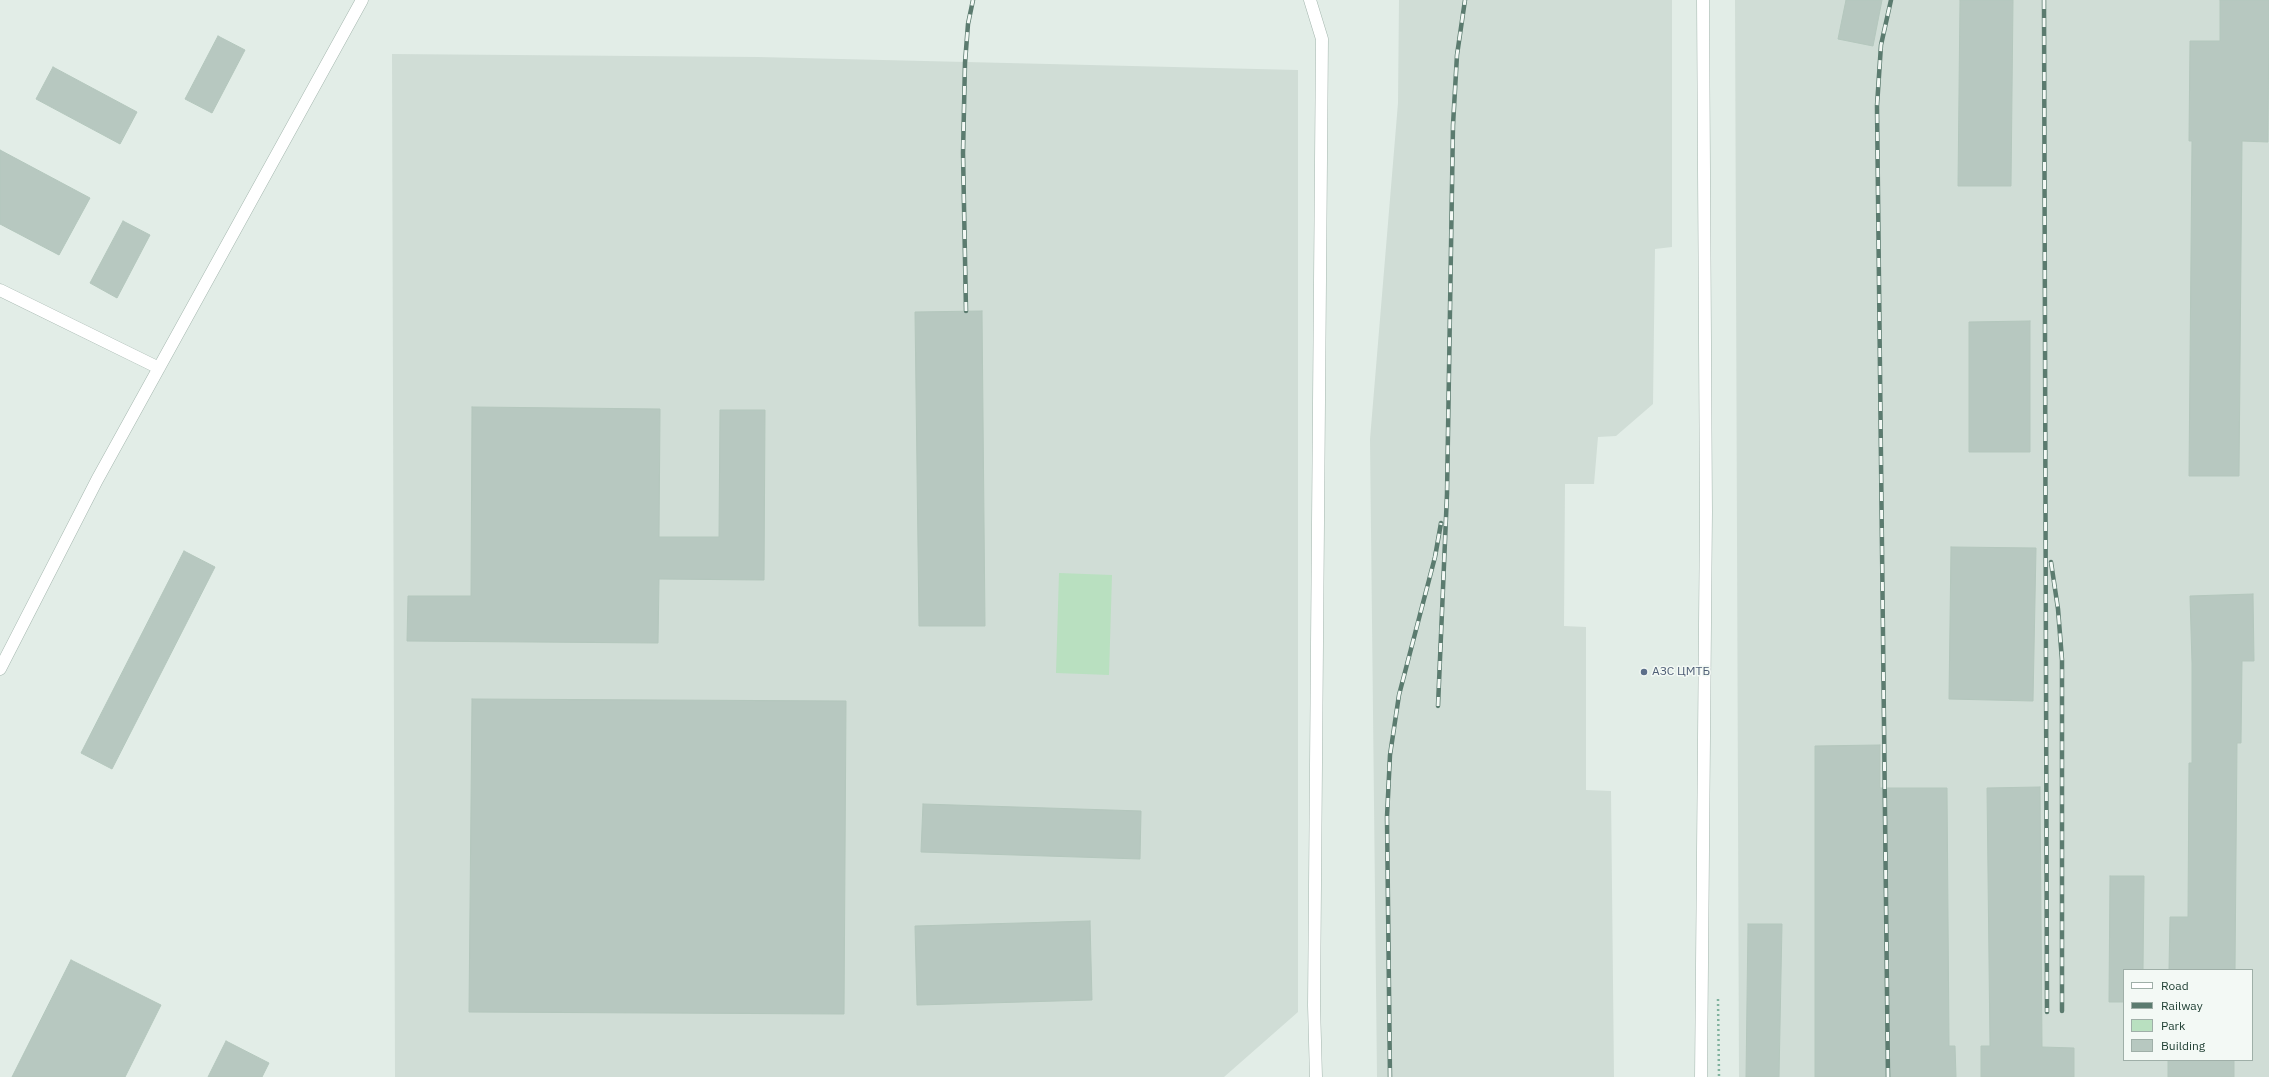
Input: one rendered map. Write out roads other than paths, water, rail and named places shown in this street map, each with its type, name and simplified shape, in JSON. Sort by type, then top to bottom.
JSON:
[{"type":"street","points":[[0,669],[97,480],[362,0]]},
{"type":"street","points":[[1310,0],[1322,39],[1314,997],[1316,1077]]},
{"type":"street","points":[[1701,1077],[1706,511],[1703,0]]},
{"type":"street","points":[[0,290],[159,368]]},
{"type":"railway","points":[[966,311],[963,153],[965,63],[968,24],[973,0]]},
{"type":"railway","points":[[1438,706],[1447,494],[1453,125],[1457,55],[1465,0]]},
{"type":"railway","points":[[1888,1077],[1877,106],[1881,45],[1891,0]]},
{"type":"railway","points":[[2044,0],[2047,1012]]},
{"type":"railway","points":[[1390,1077],[1387,817],[1390,755],[1399,695],[1435,557],[1441,523]]},
{"type":"railway","points":[[2051,562],[2058,609],[2062,660],[2062,1011]]},
{"type":"place","name":"АЗС ЦМТБ","points":[[1644,672]]}]
